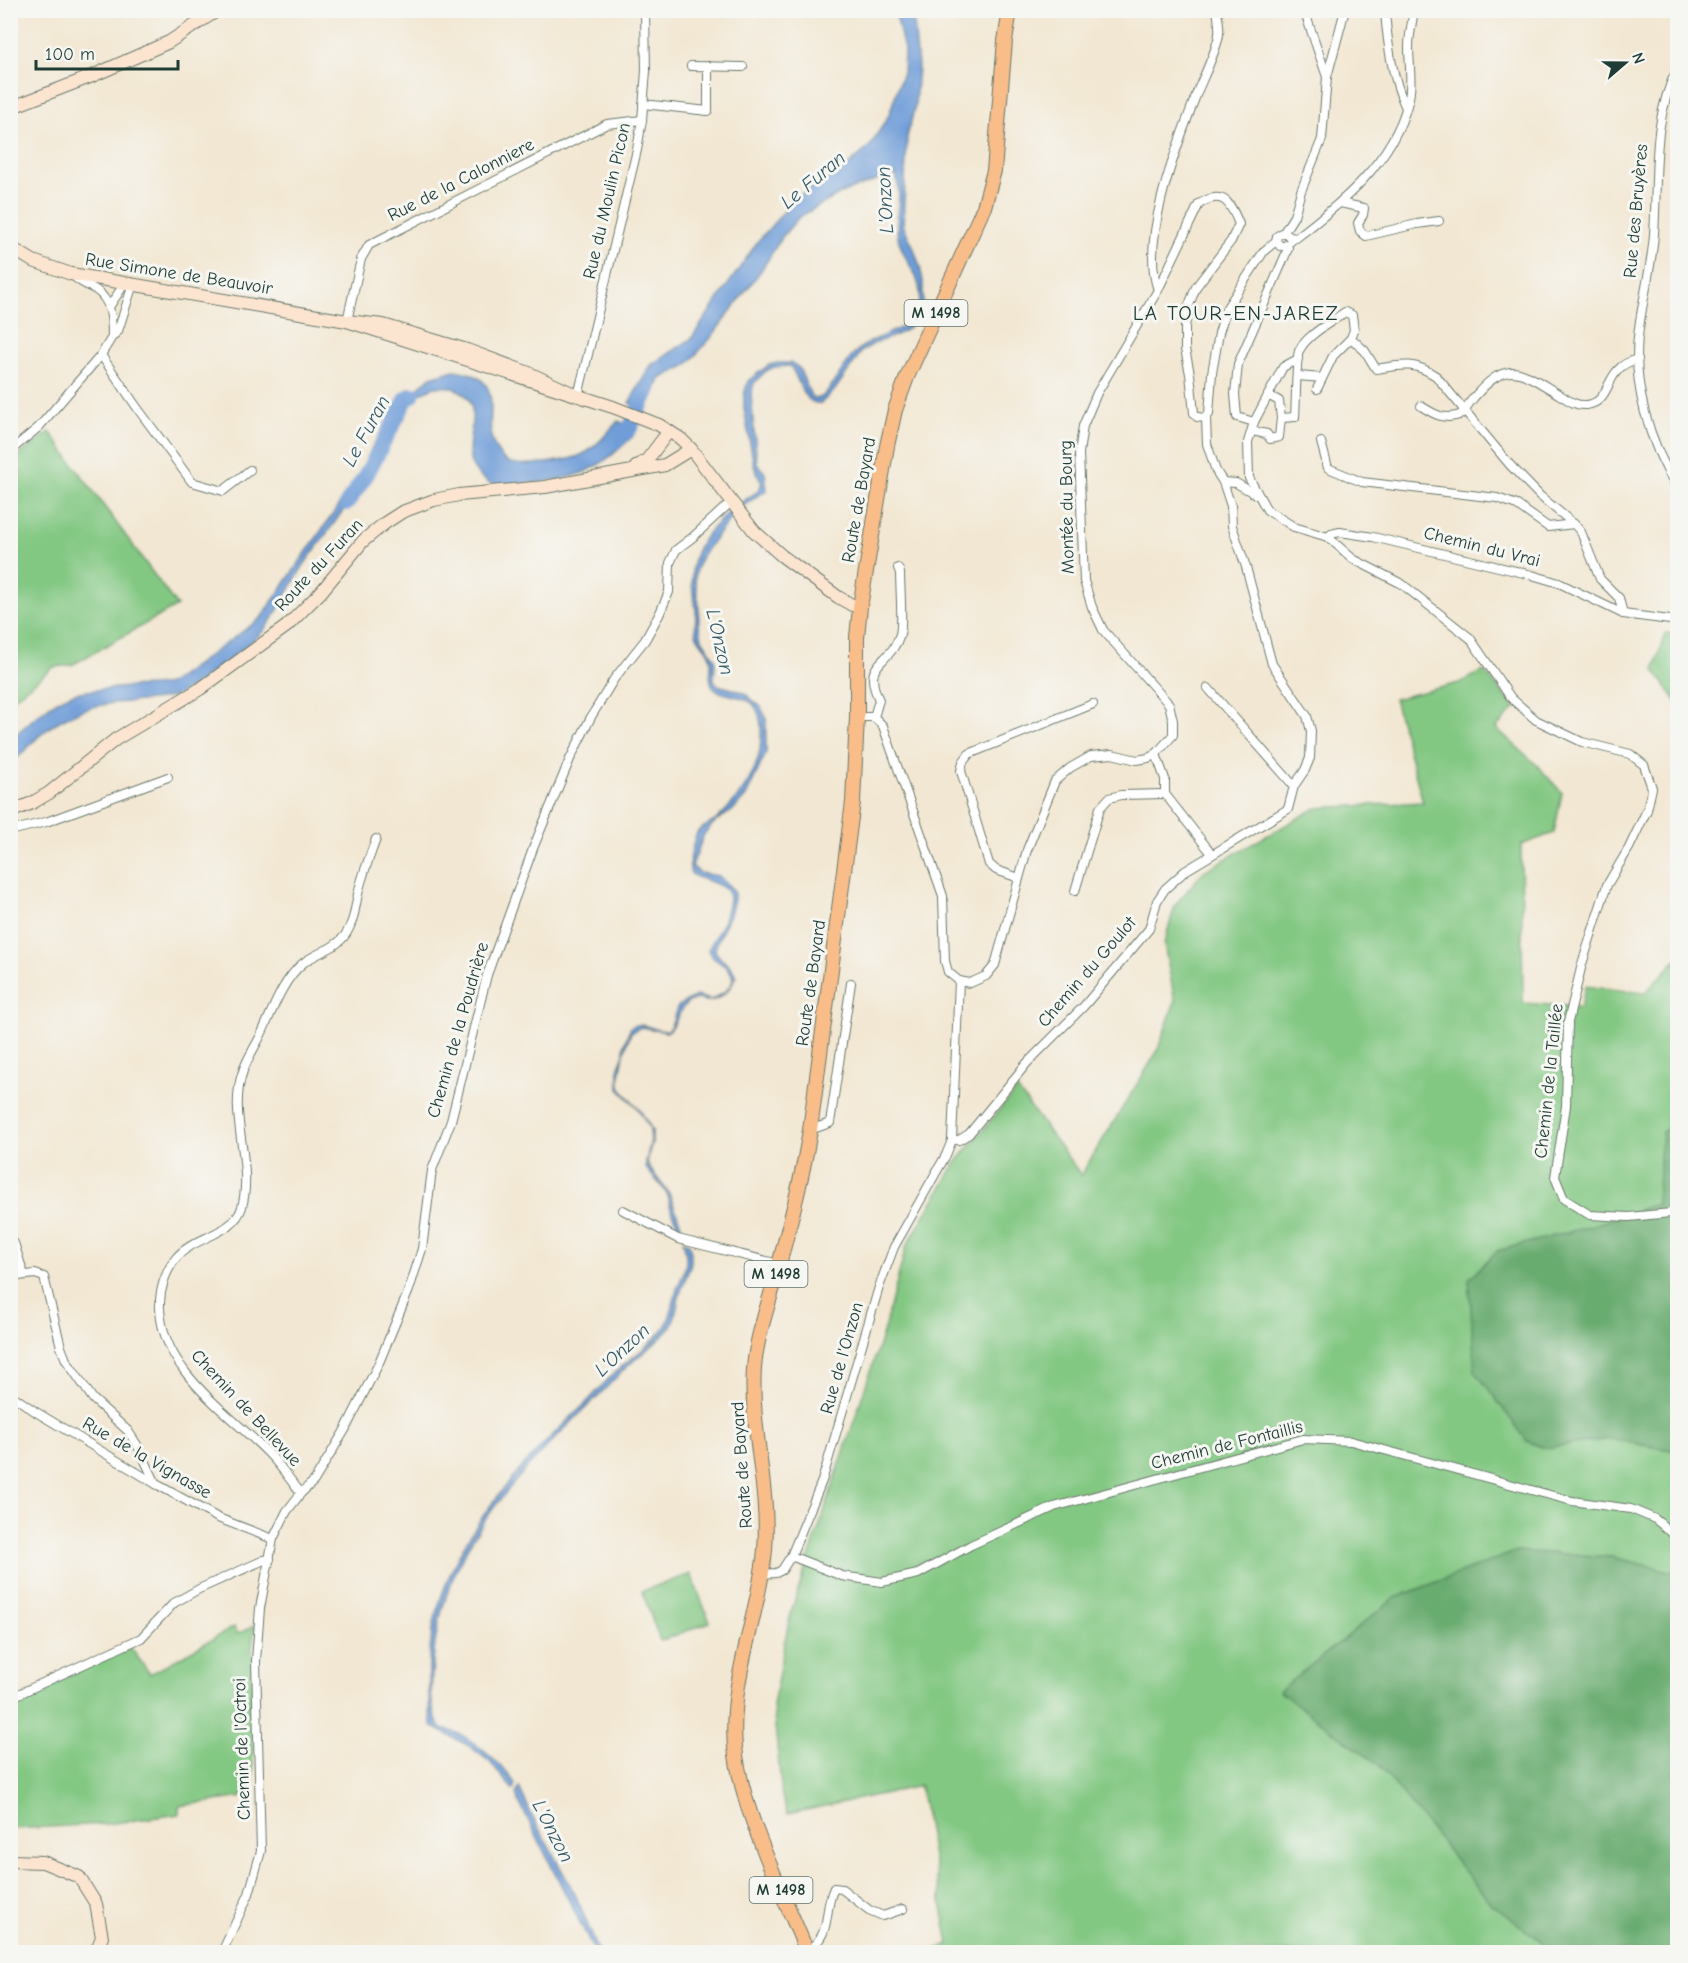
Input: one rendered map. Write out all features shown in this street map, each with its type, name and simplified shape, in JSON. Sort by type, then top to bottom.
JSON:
[{"type":"main road","points":[[10,108],[90,77],[169,42],[218,10]]},
{"type":"main road","name":"Route de Bayard","points":[[806,1952],[745,1798],[735,1747],[737,1688],[762,1574],[765,1519],[754,1405],[754,1368],[759,1338],[802,1175],[810,1130],[853,802],[857,717],[857,637],[860,607],[887,446],[895,410],[907,377],[984,207],[994,171],[1009,16]]},
{"type":"main road","name":"Rue Simone de Beauvoir","points":[[10,247],[33,261],[71,274],[347,321],[383,325],[467,350],[529,373],[578,396],[645,419],[669,430],[691,449],[754,531],[782,556],[841,600],[860,607]]},
{"type":"main road","name":"Route du Furan","points":[[629,471],[647,460],[669,430]]},
{"type":"main road","name":"Route du Furan","points":[[10,812],[49,793],[129,730],[200,689],[286,626],[321,592],[363,541],[402,512],[434,500],[459,495],[545,487],[664,465],[691,449]]},
{"type":"main road","points":[[10,1861],[44,1862],[79,1877],[96,1904],[102,1937],[96,1953]]},
{"type":"street","name":"Rue du Moulin Picon","points":[[578,396],[637,150],[646,71],[645,10]]},
{"type":"street","points":[[1158,290],[1153,276],[1160,201],[1181,136],[1220,33],[1217,10]]},
{"type":"street","points":[[1304,10],[1327,77]]},
{"type":"street","points":[[1287,234],[1322,139],[1327,77],[1345,10]]},
{"type":"street","points":[[1382,10],[1385,13],[1389,51],[1406,108]]},
{"type":"street","points":[[1206,418],[1209,414],[1212,374],[1219,333],[1226,309],[1264,251],[1276,241],[1280,233],[1296,238],[1340,203],[1372,171],[1399,127],[1409,100],[1409,45],[1414,10]]},
{"type":"street","points":[[691,66],[743,67]]},
{"type":"street","points":[[643,104],[708,111],[708,66]]},
{"type":"street","name":"Rue des Bruyères","points":[[1677,68],[1671,80],[1660,118],[1654,237],[1638,331],[1638,358],[1643,399],[1651,432],[1662,462],[1677,489]]},
{"type":"street","name":"Rue de la Calonniere","points":[[347,321],[362,259],[369,245],[607,123],[642,120]]},
{"type":"street","name":"Montée du Bourg","points":[[1156,754],[1173,735],[1170,704],[1103,630],[1092,607],[1084,581],[1079,453],[1083,426],[1097,393],[1158,290],[1199,204],[1209,198],[1220,197],[1231,205],[1239,224],[1231,241],[1196,287],[1188,308],[1185,327],[1185,349],[1194,412],[1197,417],[1206,418]]},
{"type":"street","points":[[1340,203],[1364,208],[1358,223],[1360,231],[1366,236],[1439,221]]},
{"type":"street","points":[[1276,241],[1280,246],[1286,246],[1291,241],[1287,234]]},
{"type":"street","points":[[1254,422],[1237,417],[1234,394],[1238,364],[1285,256],[1288,248],[1286,246]]},
{"type":"street","points":[[71,274],[79,282],[97,291],[109,307],[112,337]]},
{"type":"street","points":[[109,307],[129,283]]},
{"type":"street","points":[[11,448],[39,427],[101,355],[118,331],[129,283]]},
{"type":"street","points":[[1281,418],[1295,417],[1299,351],[1323,325],[1345,312],[1352,315],[1354,330],[1351,338],[1333,356],[1317,389]]},
{"type":"street","points":[[1351,338],[1365,351],[1376,369],[1404,365],[1421,367],[1436,376],[1540,496],[1574,524],[1586,539],[1600,579],[1622,603],[1623,614]]},
{"type":"street","points":[[101,355],[192,482],[223,491],[250,470]]},
{"type":"street","points":[[1421,406],[1436,416],[1447,418],[1460,415],[1491,381],[1508,372],[1520,372],[1527,375],[1575,404],[1596,403],[1604,396],[1619,368],[1638,358]]},
{"type":"street","points":[[1298,359],[1283,367],[1254,422],[1248,442],[1250,478],[1267,510],[1277,518],[1294,527],[1328,537]]},
{"type":"street","points":[[1298,376],[1322,378]]},
{"type":"street","points":[[1252,431],[1268,434],[1270,439],[1280,437],[1279,401],[1269,395]]},
{"type":"street","name":"Chemin du Goulot","points":[[952,1140],[959,1140],[969,1134],[1027,1063],[1084,1006],[1149,929],[1157,901],[1165,889],[1185,871],[1288,809],[1294,786],[1310,758],[1311,731],[1307,716],[1272,664],[1246,567],[1232,526],[1232,506],[1207,444],[1206,418]]},
{"type":"street","points":[[1321,442],[1328,468],[1362,482],[1497,498],[1517,505],[1548,526],[1574,524]]},
{"type":"street","points":[[1223,482],[1236,483],[1257,495]]},
{"type":"street","name":"Chemin de la Poudrière","points":[[301,1493],[314,1481],[345,1430],[378,1365],[409,1290],[422,1249],[432,1170],[451,1120],[487,975],[534,846],[570,759],[591,717],[614,679],[645,640],[659,615],[669,592],[670,563],[676,550],[731,502]]},
{"type":"street","name":"Chemin du Vrai","points":[[1328,537],[1340,532],[1373,537],[1532,575],[1559,583],[1623,614],[1677,621]]},
{"type":"street","name":"Chemin de la Taillée","points":[[1328,537],[1353,559],[1402,584],[1470,638],[1511,698],[1536,720],[1582,742],[1630,754],[1644,765],[1652,788],[1647,810],[1629,848],[1607,885],[1582,964],[1568,1022],[1566,1106],[1555,1177],[1564,1199],[1590,1215],[1629,1217],[1674,1214]]},
{"type":"street","points":[[874,717],[879,700],[873,686],[873,671],[892,649],[900,633],[900,573],[898,568]]},
{"type":"street","points":[[1208,688],[1294,786]]},
{"type":"street","points":[[1019,878],[996,870],[989,864],[961,771],[963,762],[969,754],[1093,705]]},
{"type":"street","points":[[857,717],[874,717],[883,726],[943,896],[945,961],[948,972],[959,981],[970,983],[986,976],[995,965],[1027,850],[1055,781],[1070,768],[1091,756],[1112,754],[1137,760],[1148,759],[1156,754],[1165,779],[1165,794],[1212,854]]},
{"type":"street","points":[[10,831],[46,822],[168,777]]},
{"type":"street","points":[[1075,891],[1100,808],[1108,798],[1121,795],[1165,794]]},
{"type":"street","name":"Chemin de Bellevue","points":[[273,1539],[287,1511],[301,1493],[270,1455],[198,1387],[179,1364],[167,1341],[160,1317],[159,1296],[165,1278],[176,1258],[190,1246],[237,1220],[245,1190],[244,1158],[238,1111],[238,1092],[243,1072],[285,986],[300,965],[338,943],[347,933],[354,918],[364,871],[376,838]]},
{"type":"street","points":[[952,1140],[959,981]]},
{"type":"street","points":[[810,1130],[830,1123],[851,983]]},
{"type":"street","name":"Rue de l'Onzon","points":[[762,1574],[782,1570],[791,1556],[822,1481],[879,1287],[894,1247],[946,1155],[952,1140]]},
{"type":"street","points":[[623,1210],[678,1239],[779,1264]]},
{"type":"street","points":[[10,1238],[14,1243],[24,1275]]},
{"type":"street","points":[[10,1277],[35,1274],[44,1277],[60,1347],[66,1360],[93,1399],[128,1431],[140,1448],[156,1484]]},
{"type":"street","name":"Rue de la Vignasse","points":[[10,1394],[156,1484],[218,1518],[273,1539]]},
{"type":"street","name":"Chemin de Fontaillis","points":[[791,1556],[842,1576],[882,1582],[918,1574],[971,1545],[1054,1507],[1303,1439],[1351,1441],[1572,1501],[1631,1509],[1655,1519],[1677,1538]]},
{"type":"street","name":"Chemin de l'Octroi","points":[[222,1953],[249,1894],[261,1851],[256,1661],[260,1608],[273,1539]]},
{"type":"street","points":[[10,1698],[141,1638],[174,1603],[199,1589],[270,1558]]},
{"type":"street","points":[[806,1952],[818,1944],[826,1927],[830,1897],[834,1888],[842,1889],[869,1910],[883,1916],[903,1909]]},
{"type":"green space","points":[[50,432],[177,606],[72,665],[54,667],[11,700],[11,461]]},
{"type":"green space","points":[[1665,633],[1677,634],[1677,702],[1654,670]]},
{"type":"green space","points":[[1484,671],[1515,708],[1496,728],[1538,766],[1562,793],[1554,833],[1521,845],[1523,1003],[1581,1007],[1585,986],[1645,993],[1677,959],[1678,1124],[1662,1132],[1657,1204],[1584,1228],[1527,1441],[1544,1448],[1610,1439],[1677,1451],[1677,1573],[1612,1557],[1280,1691],[1381,1766],[1491,1904],[1557,1952],[926,1952],[949,1945],[920,1786],[787,1814],[782,1797],[773,1705],[791,1612],[883,1333],[906,1247],[955,1164],[1017,1089],[1081,1175],[1157,1052],[1175,1001],[1164,944],[1175,905],[1204,871],[1316,808],[1423,802],[1394,699],[1459,683]]},
{"type":"green space","points":[[1677,1124],[1677,1451],[1610,1439],[1545,1448],[1527,1441],[1475,1371],[1469,1279],[1497,1251],[1584,1228],[1657,1204],[1662,1132]]},
{"type":"green space","points":[[1517,1551],[1612,1557],[1677,1573],[1677,1952],[1557,1952],[1491,1904],[1380,1766],[1279,1691],[1395,1598]]},
{"type":"green space","points":[[691,1574],[710,1622],[660,1641],[642,1591]]},
{"type":"green space","points":[[255,1625],[252,1648],[253,1786],[243,1797],[179,1806],[179,1814],[107,1824],[11,1829],[10,1703],[130,1647],[150,1674],[234,1627],[238,1634]]},
{"type":"water","points":[[895,11],[913,11],[918,66],[915,106],[907,137],[903,225],[920,267],[923,302],[908,329],[862,351],[834,391],[821,403],[815,403],[805,396],[790,366],[774,367],[766,371],[754,383],[751,395],[757,463],[765,473],[767,490],[743,506],[741,503],[758,491],[762,483],[754,466],[744,408],[744,395],[748,381],[769,365],[792,363],[799,368],[811,396],[815,399],[822,397],[858,350],[905,325],[913,318],[918,308],[920,296],[917,280],[898,237],[899,189],[895,174],[844,192],[799,217],[782,237],[762,269],[710,339],[687,365],[660,379],[655,393],[643,410],[629,403],[651,365],[691,339],[758,241],[795,199],[816,184],[842,171],[870,146],[889,115],[903,72],[904,50]]},
{"type":"water","points":[[454,370],[476,376],[486,385],[491,405],[492,440],[498,452],[508,462],[514,464],[545,463],[581,455],[596,444],[618,421],[633,428],[633,436],[602,462],[582,473],[554,480],[496,486],[482,478],[473,468],[469,446],[472,423],[470,402],[464,394],[453,388],[440,387],[427,390],[415,397],[397,416],[358,488],[306,562],[263,631],[233,657],[180,694],[160,699],[101,705],[78,712],[46,730],[11,763],[11,738],[41,712],[66,696],[102,689],[171,683],[261,618],[359,476],[372,447],[400,402],[431,377]]},
{"type":"water","points":[[730,511],[733,515],[703,554],[696,570],[699,626],[702,639],[715,659],[714,681],[718,685],[743,692],[761,707],[766,719],[766,753],[746,796],[704,834],[692,866],[700,873],[719,876],[734,891],[730,915],[715,950],[736,977],[728,990],[720,997],[716,999],[707,1001],[693,1000],[684,1006],[671,1029],[667,1032],[641,1027],[631,1032],[619,1080],[619,1067],[631,1027],[645,1025],[668,1031],[676,1010],[681,1004],[696,996],[711,1000],[728,989],[733,981],[730,971],[712,957],[708,950],[724,921],[729,900],[728,891],[697,877],[690,870],[697,833],[716,820],[741,793],[753,773],[760,750],[761,724],[757,710],[748,700],[714,689],[710,676],[710,657],[695,630],[696,609],[692,566],[695,554],[708,533]]},
{"type":"water","points":[[619,1080],[621,1089],[639,1109],[652,1130],[652,1142],[647,1159],[648,1166],[669,1193],[686,1238],[672,1213],[667,1193],[646,1168],[646,1161],[651,1141],[650,1128],[637,1107],[619,1089]]},
{"type":"water","points":[[683,1241],[689,1243],[691,1262],[671,1326],[658,1341],[623,1370],[517,1479],[470,1544],[452,1580],[439,1620],[431,1689],[434,1714],[442,1729],[467,1739],[504,1770],[515,1784],[513,1790],[490,1762],[469,1746],[433,1727],[429,1677],[432,1635],[441,1596],[457,1559],[477,1525],[501,1492],[609,1378],[652,1342],[665,1327],[684,1273],[686,1255]]},
{"type":"water","points":[[519,1787],[533,1818],[575,1894],[599,1952],[595,1952],[518,1800],[516,1794]]},
{"type":"waterway","name":"Le Furan","points":[[614,443],[630,428],[648,389]]},
{"type":"waterway","name":"Le Furan","points":[[347,503],[365,477],[407,398],[412,395]]},
{"type":"district","name":"LA TOUR-EN-JAREZ","points":[[1236,313]]},
{"type":"water label","name":"L'Onzon","points":[[885,200]]},
{"type":"water label","name":"L'Onzon","points":[[720,642]]},
{"type":"water label","name":"L'Onzon","points":[[622,1350]]},
{"type":"water label","name":"L'Onzon","points":[[553,1831]]}]
